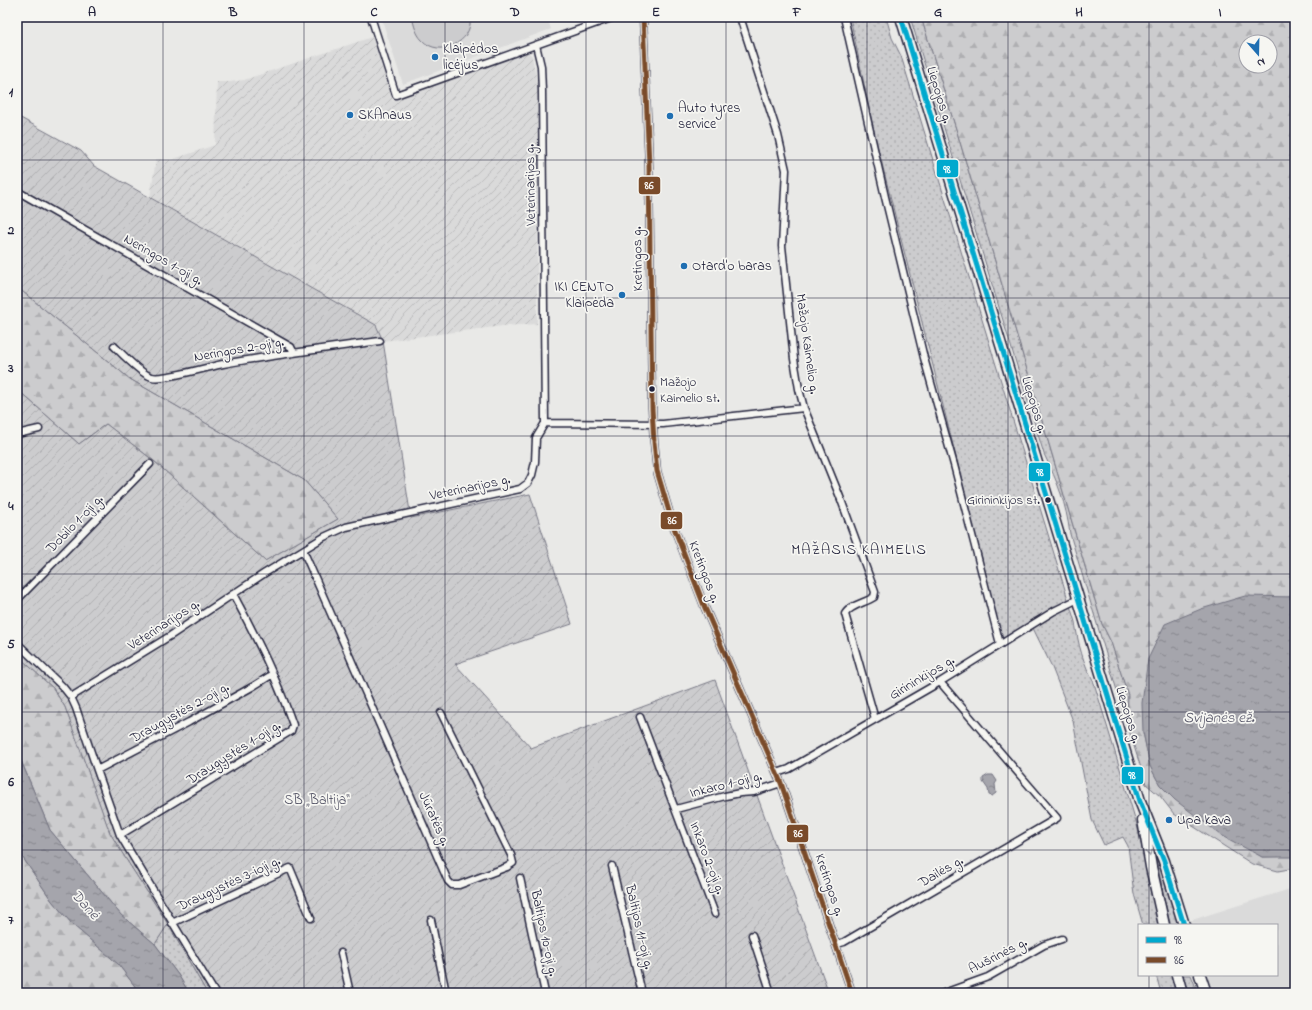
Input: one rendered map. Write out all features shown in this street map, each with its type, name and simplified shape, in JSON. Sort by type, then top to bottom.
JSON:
[{"type":"main road","name":"Liepojos g.","points":[[901,17],[1140,801],[1164,861],[1184,924]]},
{"type":"main road","name":"Liepojos g.","points":[[1140,801],[1151,868],[1164,924]]},
{"type":"main road","points":[[1177,976],[1182,993]]},
{"type":"main road","points":[[1200,976],[1206,993]]},
{"type":"street","points":[[371,17],[396,95],[614,17]]},
{"type":"street","name":"Kretingos g.","points":[[643,17],[649,166],[653,424],[657,471],[673,525],[705,608],[781,782],[837,944],[852,993]]},
{"type":"street","name":"Mažojo Kaimelio g.","points":[[740,17],[778,135],[786,170],[782,246],[794,359],[799,389],[804,408],[840,497],[875,592],[874,597],[848,609],[845,614],[875,719]]},
{"type":"street","points":[[844,17],[924,358],[954,465],[1000,644]]},
{"type":"street","name":"Veterinarijos g.","points":[[71,696],[170,636],[233,594],[324,537],[346,527],[520,489],[528,483],[532,475],[535,462],[536,438],[545,423],[542,91],[541,66],[536,45]]},
{"type":"street","name":"Neringos 1-oji g.","points":[[17,191],[291,347],[294,353]]},
{"type":"street","name":"Neringos 2-oji g.","points":[[114,346],[144,373],[152,377],[162,377],[223,364],[380,341]]},
{"type":"street","points":[[545,423],[663,424],[804,408]]},
{"type":"street","points":[[17,434],[39,429]]},
{"type":"street","name":"Dobilo 1-oji g.","points":[[17,600],[150,464]]},
{"type":"street","name":"Jūratės g.","points":[[303,550],[448,881],[452,884],[459,885],[507,867],[512,863],[511,855],[441,713]]},
{"type":"street","name":"Draugystės 1-oji g.","points":[[120,835],[291,732],[293,725],[273,674],[233,594]]},
{"type":"street","name":"Girininkijos g.","points":[[777,773],[789,769],[940,682],[1054,611],[1078,600]]},
{"type":"street","points":[[17,643],[71,696],[120,835],[215,993]]},
{"type":"street","name":"Draugystės 2-oji g.","points":[[97,770],[189,722],[273,674]]},
{"type":"street","name":"Dailės g.","points":[[837,944],[844,942],[1057,818],[940,682]]},
{"type":"street","name":"Inkaro 2-oji g.","points":[[640,717],[715,914]]},
{"type":"street","name":"Inkaro 1-oji g.","points":[[676,810],[725,796],[754,792],[781,782]]},
{"type":"street","name":"Baltijos 11-oji g.","points":[[612,866],[642,993]]},
{"type":"street","name":"Draugystės 3-ioji g.","points":[[172,923],[290,868],[311,918]]},
{"type":"street","name":"Baltijos 10-oji g.","points":[[520,878],[545,993]]},
{"type":"street","points":[[431,920],[446,993]]},
{"type":"street","points":[[752,935],[771,993]]},
{"type":"street","name":"Aušrinės g.","points":[[944,993],[988,977],[1044,945],[1062,939]]},
{"type":"street","points":[[341,953],[350,993]]},
{"type":"shaded area","name":"Klaipėdos licėjus","points":[[381,17],[547,17],[551,29],[403,84]]},
{"type":"shaded area","points":[[372,37],[393,101],[526,53],[529,53],[532,56],[538,85],[537,324],[503,326],[383,341],[376,325],[150,198],[156,159],[171,160],[215,145],[217,82],[244,80]]},
{"type":"shaded area","points":[[1290,889],[1295,903],[1295,993],[1213,993],[1207,976],[1278,976],[1278,924],[1190,924],[1189,921]]},
{"type":"green space","points":[[412,17],[470,17],[470,26],[467,34],[454,45],[446,48],[437,48],[429,45],[420,38]]},
{"type":"green space","points":[[850,17],[886,17],[892,38],[901,56],[1075,622],[1082,653],[1094,683],[1137,825],[1159,924],[1143,924],[1134,894],[1128,846],[1123,837],[1104,845],[1092,820],[1073,721],[1051,665],[1030,622],[1002,639],[875,136]]},
{"type":"green space","points":[[910,17],[921,17],[957,132],[1102,624],[1111,642],[1128,695],[1127,724],[1070,534],[1064,503],[1044,454]]},
{"type":"green space","points":[[921,17],[1295,17],[1295,597],[1288,597],[1143,732],[1150,766],[1160,785],[1262,857],[1295,856],[1295,868],[1278,871],[1252,864],[1174,814],[1160,796],[1146,784],[1127,724],[1128,695],[1111,642],[1102,624],[957,132]]},
{"type":"green space","name":"SB „Baltija“","points":[[17,116],[81,151],[94,166],[376,325],[383,341],[411,518],[530,494],[572,624],[455,664],[531,748],[715,680],[829,993],[207,993],[168,924],[110,833],[65,707],[53,688],[17,655],[17,393],[19,391],[79,444],[106,424],[154,461],[265,561],[338,519],[304,480],[130,379],[17,287]]},
{"type":"green space","points":[[17,287],[130,379],[304,480],[338,519],[265,561],[154,461],[106,424],[79,444],[19,391],[17,393]]},
{"type":"green space","points":[[17,655],[53,688],[65,707],[110,832],[168,924],[155,944],[121,915],[50,830],[17,751]]},
{"type":"green space","points":[[17,849],[52,901],[73,925],[118,964],[140,993],[17,993]]},
{"type":"green space","points":[[1155,853],[1157,853],[1180,924],[1170,924]]},
{"type":"green space","points":[[168,924],[207,993],[189,993],[179,976],[155,944]]},
{"type":"green space","points":[[1156,976],[1171,976],[1177,993],[1161,993]]},
{"type":"green space","points":[[1182,976],[1191,976],[1198,993],[1188,993]]},
{"type":"water","name":"Svijanės ež.","points":[[1245,596],[1295,597],[1295,856],[1292,857],[1262,857],[1221,835],[1175,800],[1160,785],[1150,766],[1143,732],[1142,703],[1148,659],[1165,624],[1201,609]]},
{"type":"water","name":"Danė","points":[[17,751],[50,830],[121,915],[155,944],[179,976],[189,993],[140,993],[118,964],[73,925],[52,901],[17,849]]},
{"type":"water","points":[[988,775],[993,775],[997,781],[995,784],[996,793],[992,796],[989,795],[988,789],[983,782],[983,778]]},
{"type":"transit line","name":"86","points":[[643,17],[649,166],[652,408],[657,471],[673,525],[705,608],[781,783],[852,993]]},
{"type":"transit line","name":"98","points":[[901,17],[1140,801],[1164,861],[1184,924]]},
{"type":"place","name":"Klaipėdos licėjus","points":[[435,57]]},
{"type":"place","name":"SKAnaus","points":[[350,115]]},
{"type":"place","name":"Auto tyres service","points":[[670,116]]},
{"type":"place","name":"Otard'o baras","points":[[684,266]]},
{"type":"place","name":"IKI CENTO Klaipėda","points":[[622,295]]},
{"type":"place","name":"Mažojo Kaimelio st.","points":[[652,389]]},
{"type":"place","name":"Girininkijos st.","points":[[1048,500]]},
{"type":"place","name":"Upa kava","points":[[1169,820]]},
{"type":"district","name":"MAŽASIS KAIMELIS","points":[[859,550]]}]
